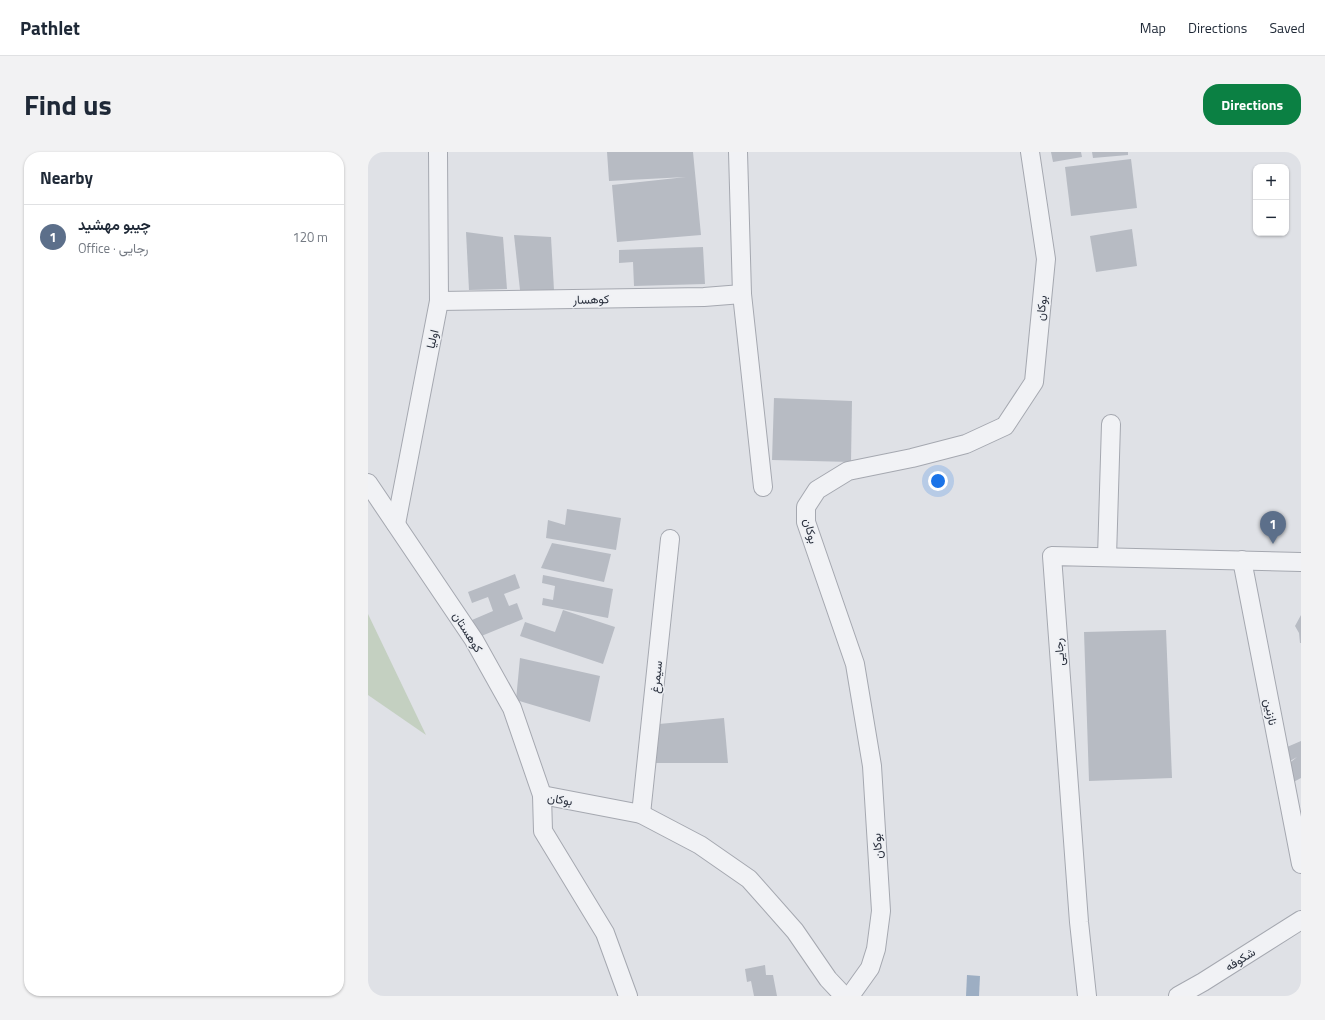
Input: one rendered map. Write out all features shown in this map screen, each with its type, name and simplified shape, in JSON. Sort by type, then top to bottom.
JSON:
[{"type":"street","name":"اولیا","points":[[396,524],[439,301],[438,152]]},
{"type":"street","points":[[738,152],[742,294],[763,487]]},
{"type":"street","name":"بوکان","points":[[850,996],[862,981],[872,962],[876,949],[882,910],[872,766],[855,664],[806,522],[806,508],[817,490],[848,472],[966,444],[1005,426],[1034,382],[1046,259],[1030,152]]},
{"type":"street","name":"کوهسار","points":[[439,301],[704,297],[742,294]]},
{"type":"street","points":[[1107,557],[1111,424]]},
{"type":"street","name":"کوهستان","points":[[368,483],[474,640],[512,708],[542,795]]},
{"type":"street","name":"سیمرغ","points":[[641,814],[670,539]]},
{"type":"street","name":"رجایی","points":[[1087,996],[1079,922],[1052,556],[1301,562]]},
{"type":"street","name":"نازنین","points":[[1242,560],[1294,795],[1301,864]]},
{"type":"street","name":"بوکان","points":[[628,996],[605,933],[543,831],[542,795],[641,814],[700,845],[749,878],[795,931],[828,979],[844,996]]},
{"type":"street","name":"شکوفه","points":[[1178,996],[1203,982],[1301,920]]},
{"type":"green space","points":[[368,614],[426,735],[368,695]]},
{"type":"water","points":[[967,975],[980,976],[979,996],[966,996]]},
{"type":"building","points":[[607,152],[693,152],[701,235],[617,242],[612,185],[686,177],[609,181]]},
{"type":"building","points":[[1051,152],[1081,152],[1082,157],[1053,162]]},
{"type":"building","points":[[1092,152],[1128,152],[1128,155],[1093,158]]},
{"type":"building","points":[[1131,159],[1137,208],[1071,216],[1065,167]]},
{"type":"building","points":[[1132,229],[1137,266],[1096,272],[1090,236]]},
{"type":"building","points":[[466,232],[503,237],[507,289],[469,290]]},
{"type":"building","points":[[514,235],[551,237],[554,290],[520,290]]},
{"type":"building","points":[[703,247],[705,284],[634,286],[633,262],[619,263],[619,250]]},
{"type":"building","points":[[774,398],[852,401],[851,462],[772,460]]},
{"type":"building","points":[[567,509],[621,518],[616,550],[546,538],[548,520],[565,525]]},
{"type":"building","points":[[552,543],[611,554],[604,582],[541,568]]},
{"type":"building","points":[[515,574],[520,588],[504,594],[509,606],[517,603],[523,619],[479,637],[472,620],[493,611],[488,597],[472,603],[468,592]]},
{"type":"building","points":[[543,575],[613,589],[608,618],[542,605],[543,598],[553,600],[555,586],[542,583]]},
{"type":"building","points":[[563,610],[615,627],[603,664],[520,636],[525,622],[555,632]]},
{"type":"building","points":[[1301,615],[1300,643],[1299,633],[1295,626]]},
{"type":"building","points":[[1166,630],[1172,778],[1089,781],[1084,632]]},
{"type":"building","points":[[520,658],[600,676],[590,722],[516,700]]},
{"type":"building","points":[[724,718],[728,763],[656,763],[659,724]]},
{"type":"building","points":[[1301,741],[1301,778],[1286,786],[1282,769],[1297,757],[1283,765],[1280,750]]},
{"type":"building","points":[[765,965],[766,975],[773,975],[777,996],[754,996],[751,981],[747,982],[745,969]]},
{"type":"place","name":"چیبو مهشید","points":[[1273,544]]}]
